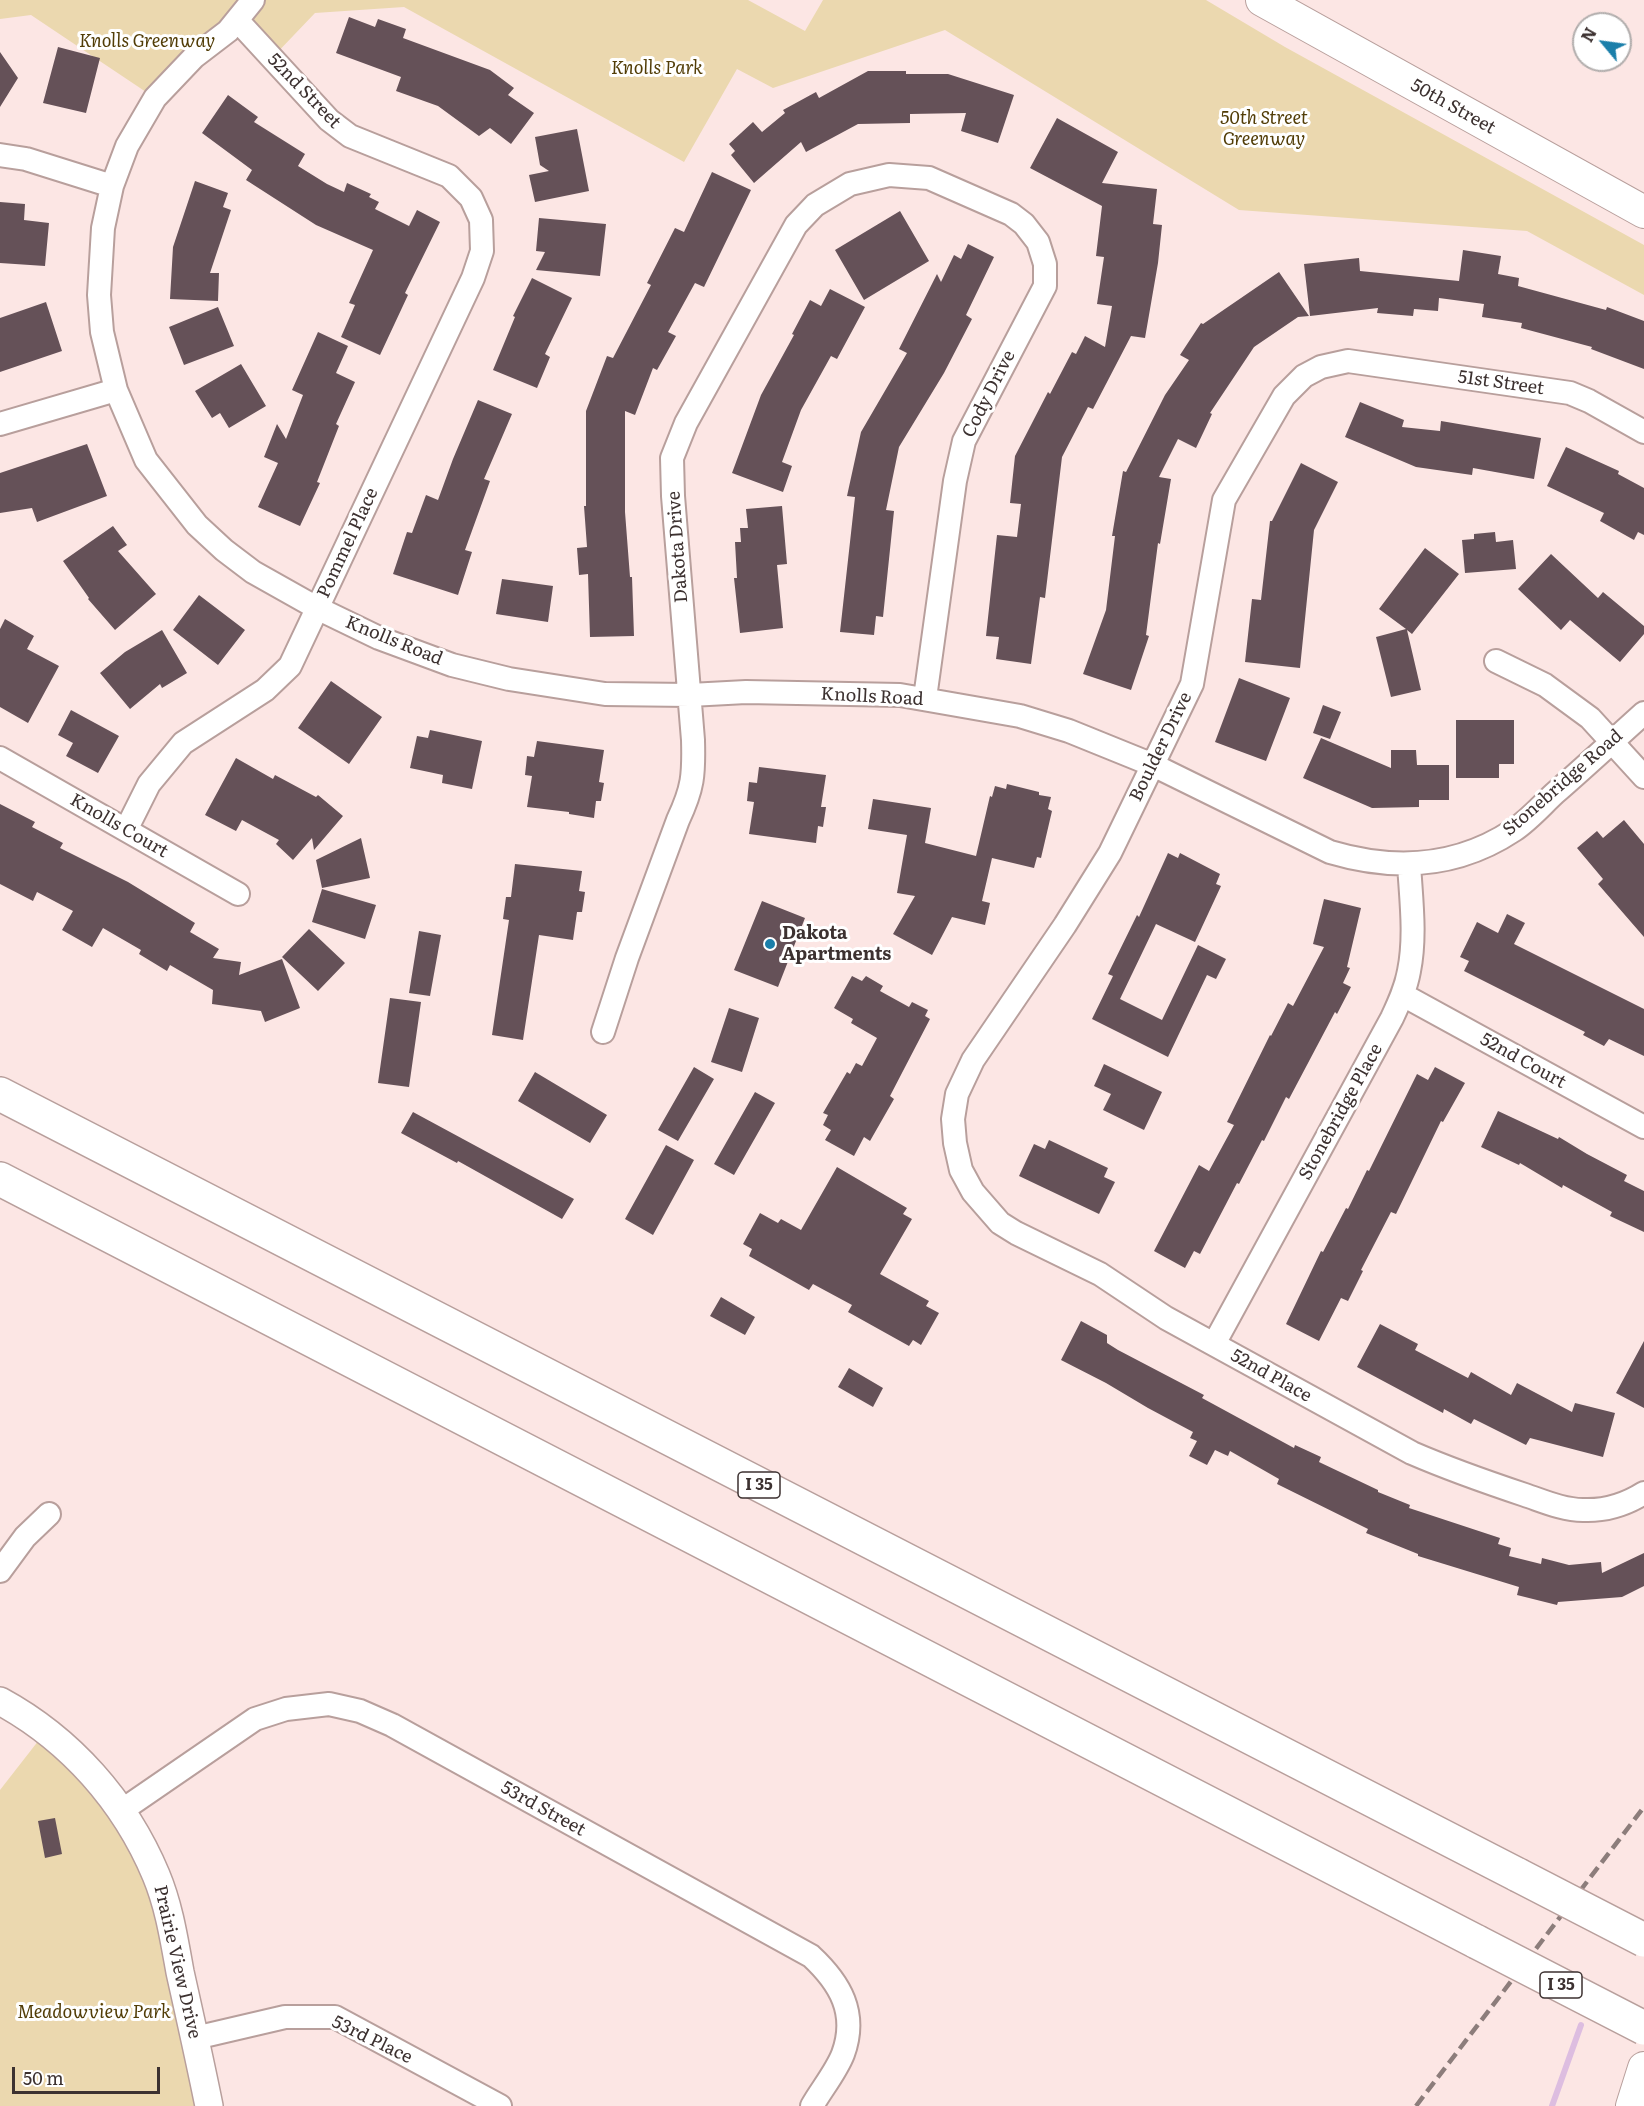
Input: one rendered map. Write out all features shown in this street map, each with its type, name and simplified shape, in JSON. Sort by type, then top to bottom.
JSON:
[{"type":"highway","name":"I 35","points":[[0,1094],[1644,1941]]},
{"type":"highway","name":"I 35","points":[[0,1179],[1644,2028]]},
{"type":"main road","name":"50th Street","points":[[1275,3],[1644,212]]},
{"type":"main road","points":[[1632,2106],[1644,2068]]},
{"type":"street","name":"Knolls Road","points":[[253,0],[228,31],[194,57],[155,98],[126,146],[112,186],[103,228],[99,295],[102,332],[117,390],[146,460],[197,525],[253,572],[317,608],[379,638],[452,665],[509,679],[605,694],[690,695],[746,692],[900,695],[1020,716],[1070,731],[1153,765],[1330,852],[1358,860],[1398,865],[1409,864]]},
{"type":"street","name":"52nd Street","points":[[237,20],[329,120],[350,136],[449,176],[472,201]]},
{"type":"street","points":[[0,155],[26,159],[112,186]]},
{"type":"street","name":"Dakota Drive","points":[[603,1032],[627,958],[678,820],[687,802],[694,778],[672,458],[686,423],[787,240],[796,225],[815,205],[850,184],[889,175],[929,178],[1011,214]]},
{"type":"street","name":"Pommel Place","points":[[126,830],[149,784],[183,743],[265,690],[290,666],[473,278],[482,251],[481,220],[472,201]]},
{"type":"street","name":"Cody Drive","points":[[925,698],[955,481],[964,441],[1045,286],[1045,264],[1038,242],[1024,224],[1011,214]]},
{"type":"street","name":"51st Street","points":[[1348,361],[1570,393],[1644,432]]},
{"type":"street","name":"Boulder Drive","points":[[955,1143],[953,1119],[957,1094],[973,1060],[1065,925],[1104,862],[1192,684],[1224,500],[1284,396],[1304,376],[1321,367],[1348,361]]},
{"type":"street","points":[[0,424],[117,390]]},
{"type":"street","points":[[1496,662],[1545,685],[1590,718],[1644,777]]},
{"type":"street","name":"Stonebridge Road","points":[[1409,864],[1458,856],[1477,849],[1515,829],[1644,713]]},
{"type":"street","name":"Knolls Court","points":[[0,758],[238,894]]},
{"type":"street","name":"Stonebridge Place","points":[[1214,1344],[1403,995],[1409,969],[1412,933],[1409,864]]},
{"type":"street","name":"52nd Court","points":[[1403,995],[1644,1127]]},
{"type":"street","name":"52nd Place","points":[[955,1143],[961,1170],[973,1192],[1000,1223],[1100,1274],[1166,1318],[1412,1453],[1453,1471],[1559,1506],[1581,1510],[1602,1510],[1623,1505],[1644,1493]]},
{"type":"street","points":[[0,1571],[25,1537],[49,1514]]},
{"type":"street","name":"Prairie View Drive","points":[[0,1701],[46,1731],[74,1755],[99,1781],[141,1842],[168,1911],[197,2038],[209,2106]]},
{"type":"street","name":"53rd Street","points":[[121,1811],[255,1719],[286,1709],[329,1704],[360,1711],[392,1725],[811,1956],[829,1973],[844,2000],[849,2026],[842,2055],[812,2106]]},
{"type":"street","name":"53rd Place","points":[[197,2038],[285,2017],[335,2017],[500,2106]]},
{"type":"green space","name":"50th Street Greenway","points":[[0,0],[748,0],[805,31],[823,0],[1206,0],[1285,47],[1644,245],[1644,295],[1527,231],[1239,210],[945,30],[773,88],[737,69],[684,162],[404,7],[315,13],[272,58],[237,20],[155,98],[31,15],[0,19]]},
{"type":"green space","name":"Meadowview Park","points":[[46,1731],[140,1842],[209,2106],[0,2106],[0,1790]]},
{"type":"building","points":[[349,17],[375,27],[378,19],[406,29],[403,38],[490,70],[514,88],[508,95],[534,113],[511,144],[490,128],[479,136],[438,106],[396,91],[401,77],[336,53]]},
{"type":"building","points":[[58,47],[100,58],[86,113],[43,103]]},
{"type":"building","points":[[0,52],[18,78],[0,107]]},
{"type":"building","points":[[868,71],[948,74],[1014,95],[998,143],[961,131],[966,113],[910,114],[910,123],[858,124],[806,152],[801,142],[754,183],[731,155],[735,151],[729,144],[753,122],[762,132],[785,113],[783,110],[816,92],[819,98]]},
{"type":"building","points":[[228,95],[258,117],[254,122],[305,154],[298,166],[327,184],[344,192],[347,183],[371,194],[369,197],[379,202],[375,209],[409,226],[417,210],[440,222],[405,293],[408,295],[380,355],[341,337],[355,305],[349,303],[373,250],[316,225],[246,180],[252,170],[202,133]]},
{"type":"building","points":[[1057,118],[1118,152],[1102,183],[1157,189],[1153,224],[1162,225],[1145,338],[1131,336],[1093,409],[1088,407],[1062,457],[1045,598],[1040,597],[1031,664],[996,659],[999,637],[986,636],[997,535],[1017,537],[1021,504],[1010,503],[1015,456],[1048,392],[1050,394],[1072,352],[1076,354],[1085,336],[1105,347],[1112,306],[1097,304],[1104,257],[1096,256],[1102,206],[1030,168]]},
{"type":"building","points":[[577,129],[589,191],[535,202],[529,175],[549,171],[540,165],[535,137]]},
{"type":"building","points":[[712,172],[751,190],[704,287],[695,283],[668,332],[676,336],[657,370],[653,368],[635,415],[625,411],[625,512],[630,577],[632,577],[634,636],[590,637],[588,574],[579,575],[577,548],[587,547],[584,506],[586,506],[586,411],[607,356],[613,358],[651,285],[647,283],[675,228],[684,232]]},
{"type":"building","points":[[195,181],[228,193],[223,207],[231,210],[210,273],[219,273],[218,301],[170,299],[173,247]]},
{"type":"building","points":[[0,202],[25,204],[24,220],[49,223],[45,266],[0,263]]},
{"type":"building","points":[[900,211],[929,261],[864,300],[835,250]]},
{"type":"building","points":[[539,218],[606,224],[600,276],[536,270],[545,252],[536,251]]},
{"type":"building","points":[[968,244],[994,257],[966,315],[972,319],[944,373],[899,447],[886,510],[894,511],[883,617],[876,616],[874,635],[840,632],[855,497],[847,496],[861,432],[907,353],[899,349],[937,274],[941,282],[954,255],[961,259]]},
{"type":"building","points":[[1463,250],[1501,256],[1498,274],[1519,278],[1518,286],[1606,310],[1607,307],[1644,321],[1644,369],[1591,349],[1592,347],[1521,328],[1522,323],[1482,317],[1484,304],[1439,298],[1438,311],[1414,309],[1413,316],[1377,313],[1378,308],[1310,316],[1304,264],[1359,258],[1360,271],[1459,281]]},
{"type":"building","points":[[1279,272],[1309,316],[1298,317],[1254,347],[1210,413],[1212,414],[1196,448],[1178,439],[1159,477],[1171,479],[1160,544],[1158,543],[1146,635],[1149,636],[1131,690],[1083,674],[1106,610],[1115,536],[1112,536],[1123,471],[1126,472],[1165,395],[1189,360],[1180,355],[1201,323],[1203,324]]},
{"type":"building","points":[[532,278],[572,298],[545,354],[550,357],[537,388],[493,370],[515,317],[513,316]]},
{"type":"building","points":[[830,289],[865,307],[837,359],[831,356],[801,410],[782,462],[792,466],[783,492],[732,473],[761,395],[794,335],[792,334],[810,300],[821,306]]},
{"type":"building","points":[[46,302],[62,351],[0,372],[0,318]]},
{"type":"building","points":[[218,307],[234,346],[184,365],[169,327]]},
{"type":"building","points":[[318,332],[348,346],[336,373],[355,382],[336,424],[339,426],[317,482],[320,483],[300,526],[258,507],[278,463],[264,457],[277,424],[286,439],[303,395],[292,390]]},
{"type":"building","points":[[241,364],[266,406],[229,428],[220,413],[212,418],[195,391]]},
{"type":"building","points":[[478,400],[512,414],[484,479],[490,481],[465,550],[472,552],[458,595],[393,574],[407,532],[412,533],[426,495],[438,500]]},
{"type":"building","points":[[1360,402],[1404,420],[1402,427],[1440,431],[1441,421],[1541,438],[1534,479],[1473,468],[1472,475],[1416,467],[1345,437]]},
{"type":"building","points":[[87,444],[107,496],[37,522],[32,508],[0,513],[0,473]]},
{"type":"building","points":[[1566,447],[1619,471],[1618,474],[1644,488],[1644,535],[1638,532],[1634,540],[1600,521],[1604,513],[1547,486]]},
{"type":"building","points":[[1301,463],[1338,482],[1314,530],[1300,668],[1245,662],[1252,599],[1261,600],[1270,521]]},
{"type":"building","points":[[782,506],[787,564],[777,565],[783,628],[740,633],[734,578],[737,578],[735,542],[741,542],[740,528],[748,528],[746,509]]},
{"type":"building","points":[[113,526],[127,545],[118,551],[156,594],[115,630],[88,599],[63,561]]},
{"type":"building","points":[[1495,532],[1496,542],[1513,540],[1516,569],[1465,573],[1462,540],[1474,539],[1474,534]]},
{"type":"building","points":[[1425,548],[1459,574],[1412,634],[1407,630],[1421,690],[1391,697],[1376,637],[1406,629],[1379,609]]},
{"type":"building","points":[[1551,554],[1598,598],[1603,592],[1644,626],[1644,634],[1620,662],[1570,620],[1561,630],[1518,589]]},
{"type":"building","points":[[502,579],[553,586],[548,622],[496,614]]},
{"type":"building","points":[[199,595],[245,630],[218,665],[173,630]]},
{"type":"building","points":[[5,619],[34,636],[27,649],[59,666],[28,723],[0,707],[0,629]]},
{"type":"building","points":[[162,630],[187,673],[162,688],[160,684],[130,709],[100,673],[125,652]]},
{"type":"building","points":[[1239,678],[1290,698],[1266,761],[1215,742]]},
{"type":"building","points":[[331,681],[382,717],[349,764],[298,728]]},
{"type":"building","points":[[1323,705],[1341,712],[1330,739],[1313,733]]},
{"type":"building","points":[[71,710],[119,736],[98,773],[66,756],[73,743],[58,735]]},
{"type":"building","points":[[1456,720],[1514,720],[1514,764],[1499,764],[1499,778],[1456,778]]},
{"type":"building","points":[[430,730],[482,741],[472,789],[442,783],[443,775],[410,768],[417,736],[428,738]]},
{"type":"building","points":[[1321,738],[1391,768],[1391,750],[1416,750],[1417,765],[1449,765],[1449,800],[1419,800],[1419,807],[1372,808],[1303,778]]},
{"type":"building","points":[[537,741],[604,750],[599,782],[604,783],[601,801],[596,801],[594,818],[569,814],[569,812],[527,807],[532,776],[525,775],[527,756],[534,757]]},
{"type":"building","points":[[236,758],[273,779],[275,775],[316,797],[318,795],[343,816],[314,850],[312,838],[293,860],[276,844],[279,840],[242,820],[236,831],[205,815]]},
{"type":"building","points":[[759,767],[826,775],[821,807],[826,807],[823,827],[818,826],[816,843],[749,834],[754,802],[747,801],[749,782],[757,783]]},
{"type":"building","points":[[1007,784],[1051,797],[1048,809],[1052,811],[1041,858],[1037,857],[1034,868],[992,858],[982,901],[990,903],[985,925],[952,917],[932,955],[893,934],[915,896],[897,893],[907,835],[868,829],[873,799],[931,808],[925,843],[976,856],[990,796],[992,797],[995,786],[1006,789]]},
{"type":"building","points":[[0,804],[35,822],[32,827],[63,843],[60,848],[128,882],[195,923],[190,932],[219,949],[213,958],[241,962],[239,975],[282,959],[300,1008],[265,1022],[261,1011],[212,1004],[213,990],[170,965],[167,971],[139,954],[141,950],[103,928],[92,947],[62,930],[73,911],[37,892],[33,901],[0,884]]},
{"type":"building","points":[[1624,820],[1644,844],[1644,937],[1598,884],[1603,879],[1577,848],[1597,831],[1603,838]]},
{"type":"building","points":[[361,838],[370,878],[322,888],[316,860]]},
{"type":"building","points":[[1168,853],[1178,858],[1180,853],[1220,874],[1216,884],[1221,886],[1195,942],[1156,924],[1120,999],[1162,1020],[1198,945],[1226,959],[1216,979],[1207,975],[1168,1057],[1092,1019],[1113,976],[1108,974],[1137,915],[1139,917]]},
{"type":"building","points":[[515,864],[582,871],[579,891],[585,892],[582,912],[577,912],[573,940],[539,935],[523,1040],[492,1035],[509,920],[503,919],[506,897],[511,897]]},
{"type":"building","points":[[322,889],[376,905],[365,939],[312,922]]},
{"type":"building","points":[[1324,899],[1361,908],[1347,967],[1350,968],[1343,983],[1351,987],[1337,1014],[1335,1012],[1289,1099],[1286,1097],[1264,1141],[1262,1140],[1239,1184],[1237,1183],[1200,1254],[1194,1251],[1185,1268],[1154,1251],[1199,1165],[1209,1171],[1234,1125],[1227,1122],[1270,1035],[1288,1003],[1293,1006],[1324,947],[1313,944]]},
{"type":"building","name":"Dakota Apartments","points":[[762,901],[805,918],[778,987],[734,970]]},
{"type":"building","points":[[1507,914],[1525,923],[1514,944],[1644,1009],[1644,1056],[1609,1039],[1604,1046],[1583,1035],[1585,1032],[1464,971],[1469,961],[1460,957],[1477,922],[1498,933]]},
{"type":"building","points":[[309,929],[345,963],[318,991],[282,957]]},
{"type":"building","points":[[419,931],[441,935],[430,996],[409,993]]},
{"type":"building","points":[[852,976],[862,981],[866,976],[883,986],[880,991],[909,1007],[912,1002],[928,1010],[925,1016],[930,1019],[890,1096],[894,1099],[870,1141],[864,1137],[854,1156],[825,1140],[831,1130],[823,1125],[828,1115],[823,1113],[847,1072],[850,1074],[856,1063],[862,1066],[877,1038],[851,1023],[853,1019],[834,1008]]},
{"type":"building","points":[[390,998],[421,1002],[409,1087],[378,1083]]},
{"type":"building","points":[[729,1008],[759,1018],[742,1072],[711,1062]]},
{"type":"building","points":[[1104,1064],[1162,1092],[1144,1130],[1103,1110],[1111,1094],[1094,1086]]},
{"type":"building","points":[[694,1067],[714,1079],[678,1141],[658,1130]]},
{"type":"building","points":[[1435,1067],[1465,1083],[1443,1122],[1441,1121],[1396,1214],[1391,1212],[1348,1301],[1341,1298],[1319,1341],[1286,1324],[1321,1251],[1323,1252],[1346,1208],[1348,1209],[1367,1170],[1369,1171],[1417,1074],[1428,1080]]},
{"type":"building","points":[[535,1072],[607,1115],[590,1143],[518,1101]]},
{"type":"building","points":[[755,1092],[775,1103],[734,1175],[714,1164]]},
{"type":"building","points":[[1498,1111],[1558,1139],[1559,1137],[1627,1175],[1624,1181],[1644,1191],[1644,1232],[1610,1216],[1612,1212],[1563,1185],[1562,1188],[1520,1163],[1519,1165],[1481,1147]]},
{"type":"building","points":[[413,1112],[574,1199],[562,1219],[458,1161],[457,1163],[401,1133]]},
{"type":"building","points":[[1049,1140],[1108,1168],[1104,1177],[1115,1182],[1099,1214],[1019,1176],[1034,1144],[1045,1149]]},
{"type":"building","points":[[666,1145],[694,1160],[653,1235],[625,1219]]},
{"type":"building","points":[[837,1167],[907,1208],[903,1214],[912,1219],[880,1274],[929,1301],[926,1306],[939,1313],[921,1345],[913,1340],[909,1346],[848,1312],[852,1305],[813,1284],[809,1290],[749,1256],[752,1249],[743,1244],[760,1213],[778,1223],[781,1219],[801,1230]]},
{"type":"building","points":[[721,1297],[755,1317],[745,1335],[710,1316]]},
{"type":"building","points":[[1081,1321],[1107,1335],[1107,1343],[1118,1350],[1204,1395],[1202,1398],[1294,1448],[1295,1445],[1321,1457],[1319,1462],[1378,1492],[1410,1505],[1409,1508],[1500,1538],[1498,1544],[1511,1548],[1509,1556],[1541,1564],[1542,1558],[1569,1565],[1601,1562],[1602,1573],[1644,1553],[1644,1586],[1622,1597],[1558,1602],[1557,1605],[1517,1595],[1519,1587],[1418,1556],[1418,1554],[1366,1533],[1368,1529],[1277,1484],[1279,1479],[1230,1451],[1228,1456],[1215,1450],[1207,1465],[1189,1456],[1197,1441],[1190,1438],[1193,1432],[1061,1360]]},
{"type":"building","points":[[1380,1324],[1418,1344],[1415,1350],[1468,1378],[1471,1372],[1511,1395],[1517,1383],[1572,1412],[1575,1403],[1615,1413],[1603,1457],[1530,1438],[1526,1445],[1474,1419],[1471,1424],[1444,1409],[1443,1413],[1357,1367]]},
{"type":"building","points":[[1644,1341],[1644,1408],[1616,1393]]},
{"type":"building","points":[[849,1368],[883,1388],[873,1407],[838,1387]]},
{"type":"building","points":[[55,1818],[62,1854],[45,1858],[38,1821]]},
{"type":"waterway","points":[[1552,2106],[1581,2025]]},
{"type":"railway","points":[[1416,2106],[1644,1807]]},
{"type":"place","name":"Dakota Apartments","points":[[770,944]]},
{"type":"park label","name":"Knolls Greenway","points":[[147,42]]},
{"type":"park label","name":"Knolls Park","points":[[657,69]]}]
